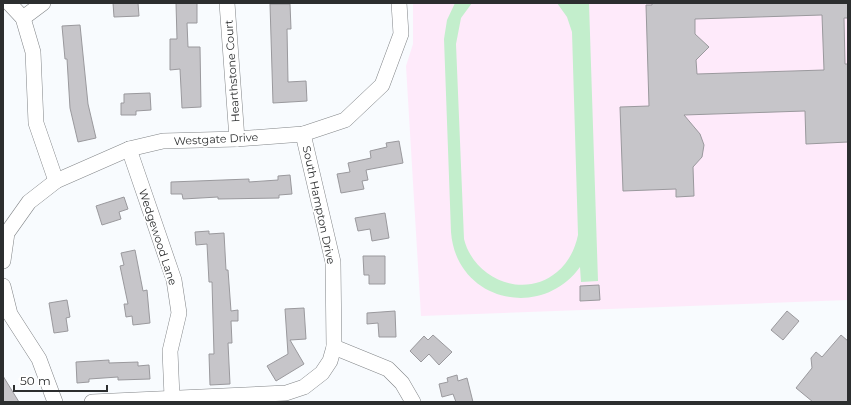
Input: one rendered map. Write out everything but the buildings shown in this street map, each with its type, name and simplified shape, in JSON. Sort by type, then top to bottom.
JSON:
[{"type":"street","points":[[9,3],[23,18],[34,52],[36,123],[56,181]]},
{"type":"street","points":[[23,18],[43,3]]},
{"type":"street","name":"Hearthstone Court","points":[[226,3],[237,139]]},
{"type":"street","name":"Westgate Drive","points":[[3,261],[7,233],[28,202],[56,181],[129,149],[163,141],[237,139],[303,134],[345,120],[382,85],[401,34],[399,3]]},
{"type":"street","name":"South Hampton Drive","points":[[92,402],[172,397],[286,393],[304,387],[322,373],[330,361],[334,348],[333,262],[303,134]]},
{"type":"street","name":"Wedgewood Lane","points":[[129,149],[174,280],[178,313],[170,351],[172,397]]},
{"type":"street","points":[[3,286],[10,314],[39,359],[55,402]]},
{"type":"street","points":[[334,348],[388,369],[402,383],[413,402]]},
{"type":"shaded area","points":[[413,3],[848,3],[848,300],[421,316],[406,66],[413,44]]},
{"type":"green space","points":[[455,3],[472,3],[461,18],[456,44],[464,239],[470,253],[478,265],[489,274],[502,281],[516,284],[530,284],[544,280],[557,272],[568,260],[577,240],[572,32],[567,17],[557,3],[589,3],[598,281],[581,282],[580,267],[563,284],[544,294],[523,298],[503,296],[484,288],[468,274],[456,256],[451,232],[444,39],[447,20]]}]
